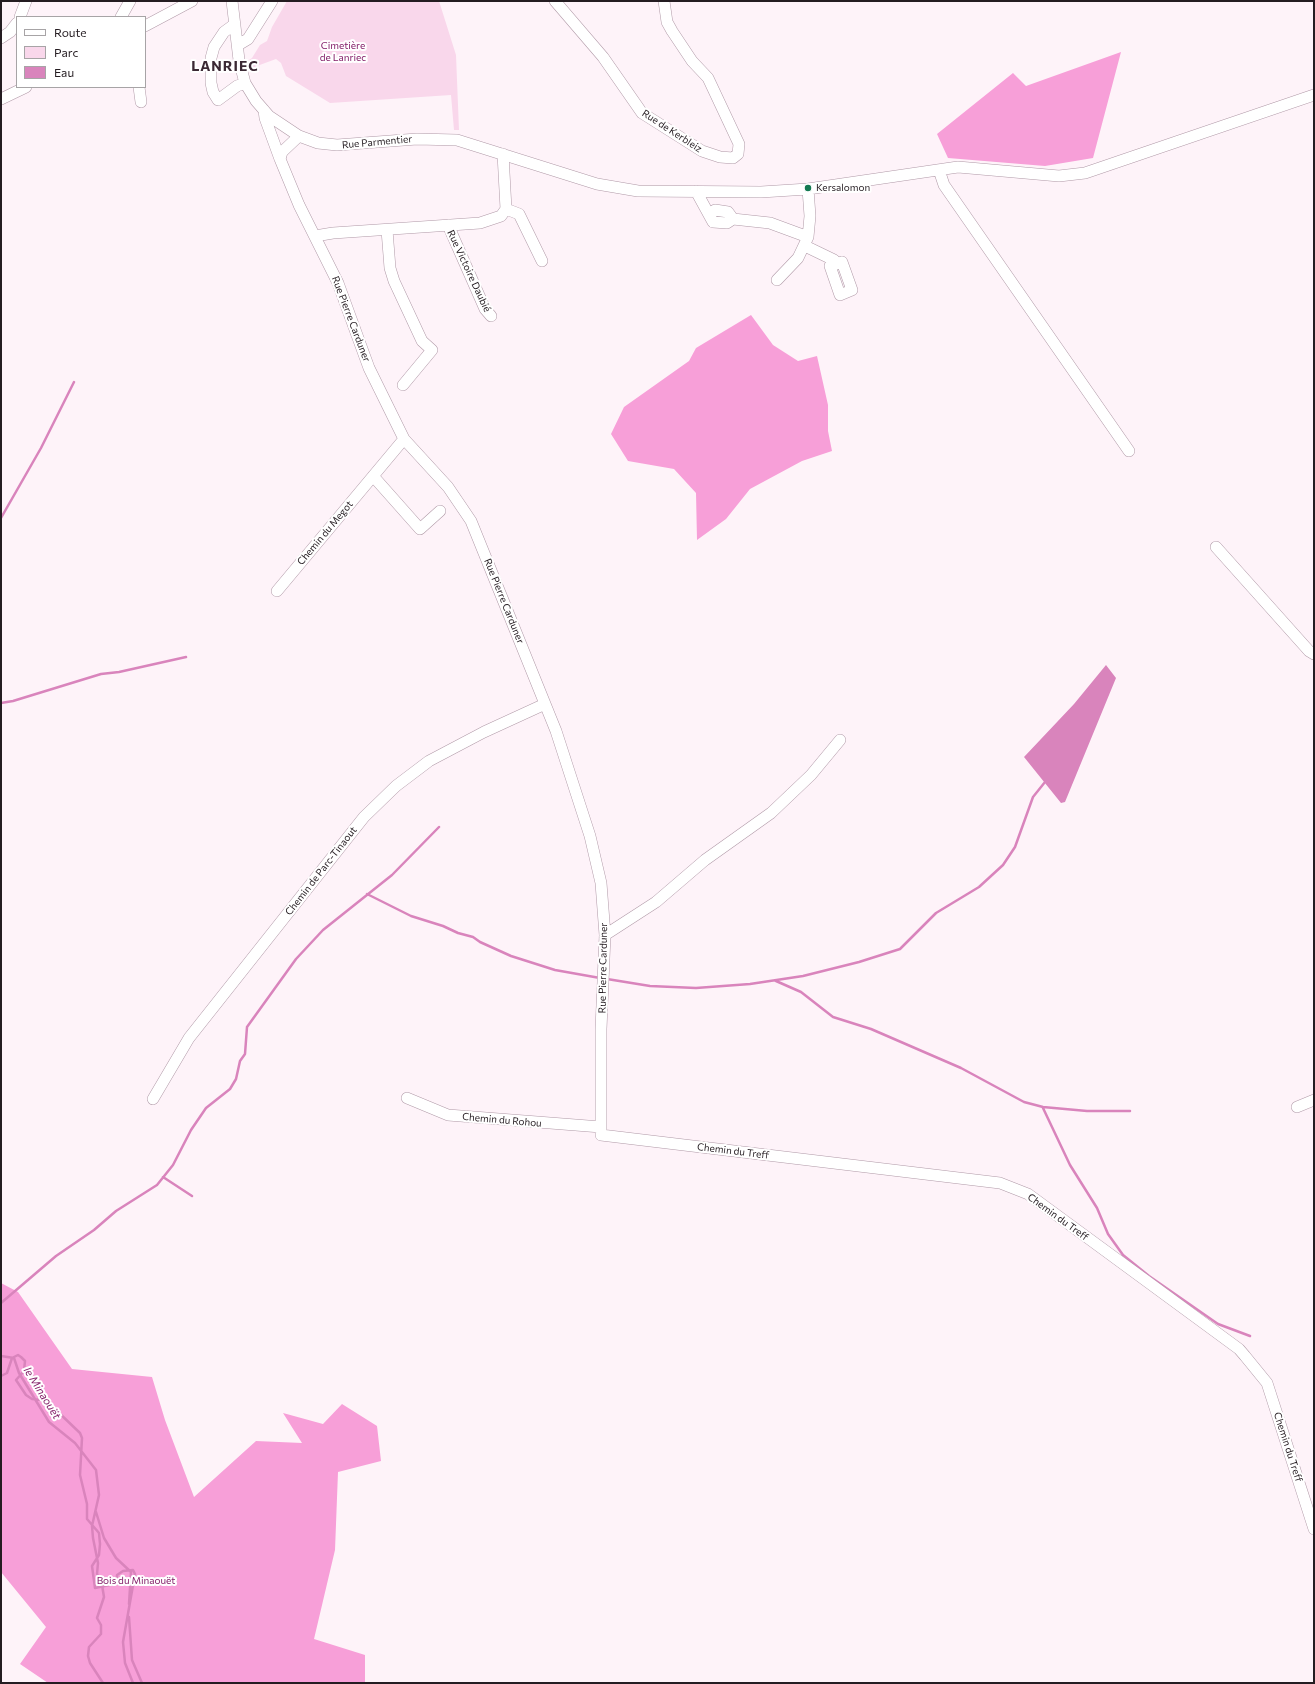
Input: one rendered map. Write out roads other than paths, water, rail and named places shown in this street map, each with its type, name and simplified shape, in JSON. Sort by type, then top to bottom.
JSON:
[{"type":"street","points":[[20,16],[26,1]]},
{"type":"street","points":[[122,16],[130,1]]},
{"type":"street","points":[[146,25],[192,1]]},
{"type":"street","name":"Rue Parmentier","points":[[232,1],[239,60],[246,83],[264,110],[275,121],[298,136],[318,143],[337,145],[405,139],[457,140],[583,180],[611,187],[638,191],[696,192],[808,190],[958,167],[1060,176],[1085,173],[1314,95]]},
{"type":"street","points":[[238,45],[248,39],[272,1]]},
{"type":"street","name":"Rue de Kerbleiz","points":[[555,1],[604,57],[642,113],[702,151],[720,157],[733,158],[738,154],[739,144],[708,78],[692,61],[672,30],[668,22],[664,1]]},
{"type":"street","points":[[1,38],[10,32],[16,24]]},
{"type":"street","points":[[235,24],[224,32],[214,47],[211,58],[211,83],[213,92],[218,100],[237,86],[246,83]]},
{"type":"street","points":[[1,99],[24,88]]},
{"type":"street","points":[[139,88],[141,102]]},
{"type":"street","name":"Rue Pierre Carduner","points":[[264,110],[264,118],[280,159],[299,205],[338,283],[369,368],[404,439],[448,487],[471,521],[556,731],[590,836],[601,883],[605,935],[601,1029],[601,1131]]},
{"type":"street","points":[[280,159],[282,152],[298,136]]},
{"type":"street","points":[[503,154],[506,209],[519,214],[542,261]]},
{"type":"street","points":[[939,170],[944,185],[1129,451]]},
{"type":"street","points":[[777,280],[798,258],[806,241],[810,216],[808,190]]},
{"type":"street","points":[[696,192],[709,214],[715,210],[728,212],[734,219],[770,223],[806,241],[834,260],[836,264]]},
{"type":"street","name":"Rue Victoire Daubié","points":[[315,236],[333,233],[490,221],[501,216],[506,209]]},
{"type":"street","name":"Rue Victoire Daubié","points":[[448,225],[485,309],[491,316]]},
{"type":"street","points":[[387,230],[390,268],[394,281],[422,341],[432,350],[404,385]]},
{"type":"street","name":"Chemin du Megot","points":[[277,591],[404,439]]},
{"type":"street","points":[[373,476],[420,529],[440,511]]},
{"type":"street","points":[[1216,547],[1309,651],[1314,654]]},
{"type":"street","name":"Chemin de Parc-Tinaout","points":[[153,1099],[189,1038],[364,817],[396,786],[429,761],[484,732],[545,704]]},
{"type":"street","points":[[605,935],[656,902],[705,860],[771,813],[811,775],[840,740]]},
{"type":"street","name":"Chemin du Rohou","points":[[407,1098],[448,1115],[601,1131]]},
{"type":"street","points":[[1297,1107],[1314,1100]]},
{"type":"street","name":"Chemin du Treff","points":[[601,1131],[1000,1183],[1028,1194],[1239,1349],[1245,1356],[1267,1383],[1314,1529]]},
{"type":"water","points":[[1106,665],[1116,678],[1065,802],[1061,803],[1024,757],[1074,704]]},
{"type":"waterway","points":[[1,518],[41,448],[74,382]]},
{"type":"waterway","points":[[1,703],[13,701],[101,674],[119,672],[186,657]]},
{"type":"waterway","points":[[607,979],[650,986],[696,988],[750,984],[803,976],[859,962],[900,949],[936,913],[979,887],[1003,865],[1015,847],[1033,797],[1045,782]]},
{"type":"waterway","points":[[1,1303],[56,1256],[94,1230],[116,1211],[157,1185],[173,1165],[191,1130],[206,1108],[230,1089],[236,1079],[240,1061],[245,1054],[247,1027],[296,959],[323,930],[392,875],[439,827]]},
{"type":"waterway","points":[[367,894],[411,916],[473,937],[480,942],[511,956],[555,970],[600,978]]},
{"type":"waterway","points":[[776,981],[801,992],[833,1017],[871,1029],[961,1068],[1024,1102],[1043,1107],[1087,1111],[1130,1111]]},
{"type":"waterway","points":[[1043,1108],[1070,1165],[1097,1208],[1108,1234],[1123,1255],[1149,1276],[1218,1324],[1250,1336]]},
{"type":"waterway","points":[[163,1177],[192,1196]]},
{"type":"waterway","points":[[1,1376],[7,1373],[12,1358],[18,1355],[21,1357],[25,1361],[24,1371],[16,1380],[26,1395],[32,1399],[43,1400],[80,1433],[82,1438],[80,1475],[87,1504],[87,1519],[99,1533],[99,1555],[92,1566],[95,1588],[117,1583],[117,1575],[123,1571],[133,1570],[135,1574],[123,1642],[125,1663],[133,1683]]},
{"type":"waterway","name":"le Minaouët","points":[[1,1356],[14,1358],[19,1373],[49,1422],[75,1443],[96,1470],[99,1495],[92,1526],[98,1563],[97,1574],[102,1585],[104,1597],[97,1618],[101,1625],[101,1634],[89,1647],[88,1656],[90,1663],[103,1683]]},
{"type":"waterway","points":[[96,1512],[104,1538],[116,1558],[131,1572],[129,1604]]},
{"type":"waterway","points":[[102,1585],[130,1579]]},
{"type":"waterway","points":[[129,1617],[132,1660],[142,1683]]},
{"type":"place","name":"Kersalomon","points":[[808,188]]},
{"type":"district","name":"LANRIEC","points":[[225,66]]},
{"type":"park label","name":"Cimetière de Lanriec","points":[[343,52]]},
{"type":"park label","name":"Bois du Minaouët","points":[[136,1581]]}]
